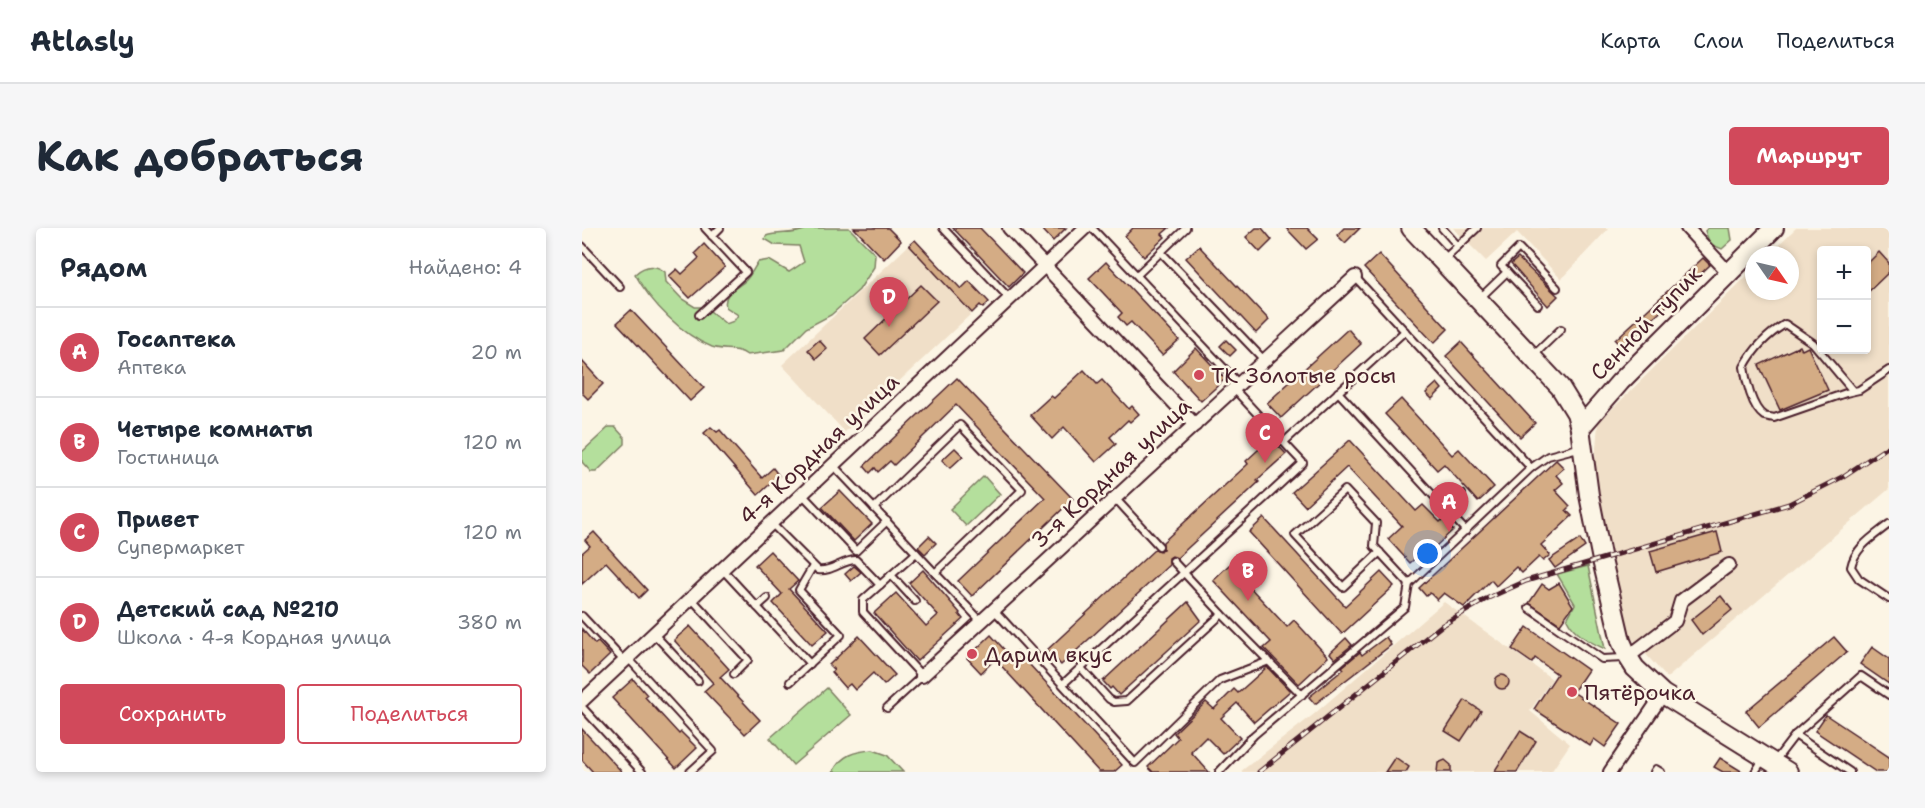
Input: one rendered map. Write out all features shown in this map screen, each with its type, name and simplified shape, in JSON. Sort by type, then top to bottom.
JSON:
[{"type":"main road","points":[[1412,228],[1532,356],[1569,400],[1580,428],[1602,560],[1621,641],[1635,668],[1663,694],[1770,766]]},
{"type":"main road","name":"Сенной тупик","points":[[1580,428],[1620,382],[1774,228]]},
{"type":"street","points":[[1009,228],[1195,425]]},
{"type":"street","name":"4-я Кордная улица","points":[[582,701],[1086,228]]},
{"type":"street","points":[[1687,228],[1729,273]]},
{"type":"street","name":"3-я Кордная улица","points":[[922,676],[1355,277]]},
{"type":"street","points":[[1628,657],[1675,621],[1681,601],[1729,565]]},
{"type":"street","points":[[1611,772],[1663,694]]},
{"type":"lane","points":[[699,315],[746,272],[705,228]]},
{"type":"lane","points":[[712,236],[720,228]]},
{"type":"lane","points":[[943,228],[1010,298]]},
{"type":"lane","points":[[1063,684],[1303,463],[1237,386],[1092,228]]},
{"type":"lane","points":[[1137,275],[1186,228]]},
{"type":"lane","points":[[1442,228],[1458,246]]},
{"type":"lane","points":[[1443,261],[1477,228]]},
{"type":"lane","points":[[582,246],[620,287]]},
{"type":"lane","points":[[1538,305],[1501,266],[1519,248],[1557,288]]},
{"type":"lane","points":[[1161,252],[1264,361]]},
{"type":"lane","points":[[1479,299],[1507,272]]},
{"type":"lane","points":[[1355,277],[1531,468]]},
{"type":"lane","points":[[1853,391],[1813,343],[1785,324],[1769,334],[1752,352],[1744,368],[1747,386],[1755,404],[1764,416],[1774,418],[1859,390],[1889,370]]},
{"type":"lane","points":[[1532,356],[1561,329]]},
{"type":"lane","points":[[1284,442],[1405,331]]},
{"type":"lane","points":[[1338,392],[1466,531]]},
{"type":"lane","points":[[874,508],[960,425],[1022,490],[935,573]]},
{"type":"lane","points":[[1219,772],[1254,735],[1405,607],[1409,584],[1531,468],[1548,456],[1582,447]]},
{"type":"lane","points":[[833,465],[981,621]]},
{"type":"lane","points":[[1380,552],[1343,586],[1295,535],[1345,490],[1376,523],[1374,546],[1380,552],[1409,584]]},
{"type":"lane","points":[[804,492],[802,494],[856,550],[886,521]]},
{"type":"lane","points":[[1446,510],[1462,495]]},
{"type":"lane","points":[[1115,498],[1159,546]]},
{"type":"lane","points":[[771,523],[818,570],[825,571],[849,560],[856,560],[880,585]]},
{"type":"lane","points":[[1889,524],[1859,550],[1853,558],[1851,567],[1859,579],[1889,599]]},
{"type":"lane","points":[[887,708],[922,676],[863,612],[864,600],[916,553]]},
{"type":"lane","points":[[1173,561],[1302,695]]},
{"type":"lane","points":[[790,682],[841,635],[799,590],[813,566]]},
{"type":"lane","points":[[722,569],[810,664]]},
{"type":"lane","points":[[891,575],[915,602]]},
{"type":"lane","points":[[691,598],[748,660],[734,674]]},
{"type":"lane","points":[[757,607],[767,598]]},
{"type":"lane","points":[[1529,608],[1602,659],[1628,657]]},
{"type":"lane","points":[[994,609],[1135,763],[1220,680],[1269,661]]},
{"type":"lane","points":[[1081,668],[1109,699],[1114,702],[1127,702],[1222,614]]},
{"type":"lane","points":[[582,616],[713,751],[690,772]]},
{"type":"lane","points":[[654,633],[698,681]]},
{"type":"lane","points":[[1770,766],[1795,735],[1861,676],[1889,695]]},
{"type":"lane","points":[[582,707],[642,772]]},
{"type":"lane","points":[[1795,735],[1850,772]]},
{"type":"lane","points":[[1654,772],[1656,769],[1661,772]]},
{"type":"shaded area","points":[[1453,228],[1609,228],[1561,279],[1517,232],[1486,261]]},
{"type":"shaded area","points":[[1796,228],[1889,228],[1889,489],[1667,678],[1626,632],[1594,475],[1598,423],[1745,278],[1745,300],[1799,300],[1799,246],[1777,246]]},
{"type":"shaded area","points":[[909,245],[972,313],[845,432],[782,365]]},
{"type":"shaded area","points":[[1444,602],[1552,679],[1530,711],[1570,744],[1551,772],[1240,772],[1313,715]]},
{"type":"green space","points":[[808,228],[849,228],[875,254],[874,267],[859,290],[831,315],[806,328],[784,350],[747,355],[739,351],[712,347],[701,342],[678,326],[658,306],[635,274],[650,267],[661,269],[665,272],[666,282],[682,299],[695,307],[705,307],[726,324],[734,321],[738,315],[726,307],[728,294],[748,278],[758,262],[769,260],[789,272],[804,262],[799,246],[775,245],[765,239],[766,236],[798,232]]},
{"type":"green space","points":[[1708,228],[1730,228],[1732,240],[1722,249],[1710,244],[1705,231]]},
{"type":"green space","points":[[609,427],[615,427],[625,438],[625,444],[596,472],[591,472],[582,462],[582,452]]},
{"type":"green space","points":[[984,476],[1000,494],[966,526],[950,509]]},
{"type":"green space","points":[[1588,566],[1605,649],[1583,637],[1570,624],[1567,619],[1575,604],[1557,574]]},
{"type":"green space","points":[[827,688],[851,715],[793,765],[770,738]]},
{"type":"green space","points":[[873,750],[887,755],[903,772],[833,772],[836,766],[849,755]]},
{"type":"building","points":[[854,228],[888,228],[901,241],[884,259]]},
{"type":"building","points":[[953,228],[980,228],[1023,273],[1009,287]]},
{"type":"building","points":[[1041,228],[1066,228],[1053,241]]},
{"type":"building","points":[[1133,228],[1169,228],[1162,234],[1165,237],[1144,257],[1125,236]]},
{"type":"building","points":[[1256,228],[1262,228],[1272,240],[1260,252],[1246,237]]},
{"type":"building","points":[[1286,228],[1307,228],[1318,239],[1306,249]]},
{"type":"building","points":[[1344,228],[1360,228],[1345,243],[1337,235]]},
{"type":"building","points":[[915,240],[961,289],[969,281],[989,302],[983,308],[980,305],[972,313],[909,245]]},
{"type":"building","points":[[704,244],[725,267],[690,298],[669,276],[677,269],[682,274],[699,258],[695,253]]},
{"type":"building","points":[[1199,246],[1269,320],[1256,333],[1186,258]]},
{"type":"building","points":[[1879,252],[1889,263],[1889,272],[1871,289],[1871,260]]},
{"type":"building","points":[[1379,254],[1448,329],[1434,343],[1364,268]]},
{"type":"building","points":[[1518,258],[1558,296],[1548,306],[1511,264]]},
{"type":"building","points":[[1703,258],[1710,265],[1622,348],[1615,340]]},
{"type":"building","points":[[1106,262],[1179,340],[1162,355],[1131,322],[1126,326],[1118,317],[1122,313],[1089,278]]},
{"type":"building","points":[[921,285],[937,301],[880,355],[865,339]]},
{"type":"building","points":[[631,310],[704,388],[690,401],[617,323]]},
{"type":"building","points":[[1348,329],[1361,344],[1281,418],[1267,403]]},
{"type":"building","points":[[819,340],[827,349],[816,359],[808,350]]},
{"type":"building","points":[[1226,340],[1236,350],[1230,356],[1220,346]]},
{"type":"building","points":[[1461,342],[1535,423],[1520,437],[1446,356]]},
{"type":"building","points":[[1800,346],[1802,350],[1808,347],[1828,390],[1780,410],[1759,365]]},
{"type":"building","name":"ТК Золотые росы","points":[[1196,348],[1225,379],[1201,401],[1173,371]]},
{"type":"building","points":[[582,361],[603,384],[588,399],[582,393]]},
{"type":"building","points":[[1084,370],[1097,384],[1102,380],[1129,409],[1132,406],[1139,414],[1130,422],[1128,420],[1110,437],[1116,444],[1096,462],[1064,427],[1052,439],[1030,415],[1051,396],[1054,398]]},
{"type":"building","points":[[957,378],[1073,499],[972,596],[958,581],[1045,498],[956,405],[894,465],[890,461],[878,472],[875,468],[870,473],[864,466]]},
{"type":"building","points":[[1437,383],[1442,389],[1432,399],[1426,393]]},
{"type":"building","points":[[1401,399],[1452,455],[1459,449],[1494,487],[1478,502],[1444,464],[1437,470],[1385,414]]},
{"type":"building","points":[[711,427],[717,432],[720,430],[762,478],[773,468],[779,476],[758,495],[704,433]]},
{"type":"building","points":[[1271,438],[1286,454],[1177,558],[1172,556],[1169,558],[1169,565],[1061,665],[1047,650],[1155,549],[1160,551],[1163,549],[1163,542],[1248,464],[1246,461]]},
{"type":"building","points":[[1350,440],[1416,511],[1423,505],[1440,522],[1443,519],[1453,530],[1435,547],[1432,543],[1410,563],[1388,539],[1402,526],[1347,467],[1305,506],[1292,492]]},
{"type":"building","points":[[955,448],[963,456],[950,468],[942,460]]},
{"type":"building","points":[[1556,460],[1564,468],[1556,475],[1563,483],[1555,490],[1570,506],[1566,510],[1572,516],[1541,545],[1550,555],[1543,561],[1539,557],[1522,573],[1516,567],[1496,586],[1491,580],[1464,607],[1444,593],[1437,600],[1430,593],[1426,596],[1419,588]]},
{"type":"building","points":[[840,491],[872,524],[854,541],[822,507]]},
{"type":"building","points":[[1264,518],[1345,606],[1381,572],[1394,586],[1342,634],[1249,532]]},
{"type":"building","points":[[594,532],[647,590],[639,598],[606,562],[582,584],[582,553],[590,546],[585,540]]},
{"type":"building","points":[[1717,532],[1722,552],[1656,572],[1650,551]]},
{"type":"building","points":[[929,536],[936,543],[925,554],[918,547]]},
{"type":"building","points":[[1580,539],[1585,547],[1555,568],[1549,560]]},
{"type":"building","points":[[770,551],[798,581],[789,589],[828,631],[812,645],[773,603],[782,594],[755,565]]},
{"type":"building","points":[[1229,565],[1287,627],[1294,620],[1328,657],[1299,684],[1264,648],[1271,642],[1213,580]]},
{"type":"building","points":[[854,566],[861,572],[851,581],[845,574]]},
{"type":"building","points":[[923,570],[963,619],[917,661],[874,613],[896,593],[926,626],[938,615],[909,583]]},
{"type":"building","points":[[1559,583],[1573,606],[1560,624],[1529,603],[1542,584],[1549,589]]},
{"type":"building","points":[[1721,596],[1732,610],[1702,635],[1691,620]]},
{"type":"building","points":[[1188,602],[1201,620],[1119,695],[1112,687],[1110,689],[1103,681]]},
{"type":"building","points":[[690,626],[729,669],[720,677],[760,720],[745,734],[704,691],[713,683],[674,640]]},
{"type":"building","points":[[1527,627],[1588,670],[1573,692],[1621,724],[1605,747],[1594,739],[1590,746],[1534,709],[1557,674],[1535,658],[1532,663],[1512,649]]},
{"type":"building","points":[[582,629],[595,644],[598,642],[610,655],[590,674],[582,666]]},
{"type":"building","points":[[991,635],[1011,657],[1017,651],[1122,765],[1114,772],[1099,772],[995,659],[981,673],[967,658]]},
{"type":"building","points":[[859,636],[895,675],[884,685],[873,673],[855,690],[850,684],[845,688],[831,672],[834,670],[829,665]]},
{"type":"building","points":[[1386,637],[1391,645],[1315,704],[1309,697],[1344,669],[1342,667],[1360,652],[1362,655]]},
{"type":"building","points":[[1834,637],[1847,652],[1759,727],[1746,711]]},
{"type":"building","points":[[1346,638],[1352,645],[1335,659],[1330,653]]},
{"type":"building","points":[[1872,647],[1889,659],[1889,684],[1860,664]]},
{"type":"building","points":[[1267,667],[1290,691],[1254,722],[1237,703],[1221,718],[1240,738],[1223,754],[1206,737],[1191,752],[1209,772],[1153,772],[1148,767],[1178,738],[1174,733],[1206,702],[1214,709],[1234,689],[1238,693]]},
{"type":"building","points":[[1499,675],[1505,675],[1509,682],[1505,689],[1499,689],[1495,685],[1495,679]]},
{"type":"building","points":[[633,679],[647,695],[645,697],[679,734],[681,732],[697,748],[676,768],[612,698]]},
{"type":"building","points":[[1465,700],[1481,711],[1461,741],[1445,731]]},
{"type":"building","points":[[1826,715],[1889,757],[1889,772],[1876,772],[1815,731]]},
{"type":"building","points":[[582,729],[622,772],[593,772],[582,760]]},
{"type":"building","points":[[1520,731],[1536,741],[1517,772],[1494,772]]},
{"type":"building","points":[[1395,757],[1409,767],[1406,772],[1385,772]]},
{"type":"building","points":[[1720,758],[1743,772],[1723,772],[1714,767]]},
{"type":"building","points":[[1445,760],[1451,765],[1451,772],[1437,772],[1438,763]]},
{"type":"railway","points":[[1259,772],[1441,626],[1486,599],[1526,581],[1789,504],[1842,477],[1889,446]]},
{"type":"place","name":"Детский сад №210","points":[[889,327]]},
{"type":"place","name":"ТК Золотые росы","points":[[1199,375]]},
{"type":"place","name":"Привет","points":[[1265,463]]},
{"type":"place","name":"Госаптека","points":[[1449,532]]},
{"type":"place","name":"Четыре комнаты","points":[[1248,601]]},
{"type":"place","name":"Дарим вкус","points":[[972,654]]},
{"type":"place","name":"Пятёрочка","points":[[1572,692]]}]
